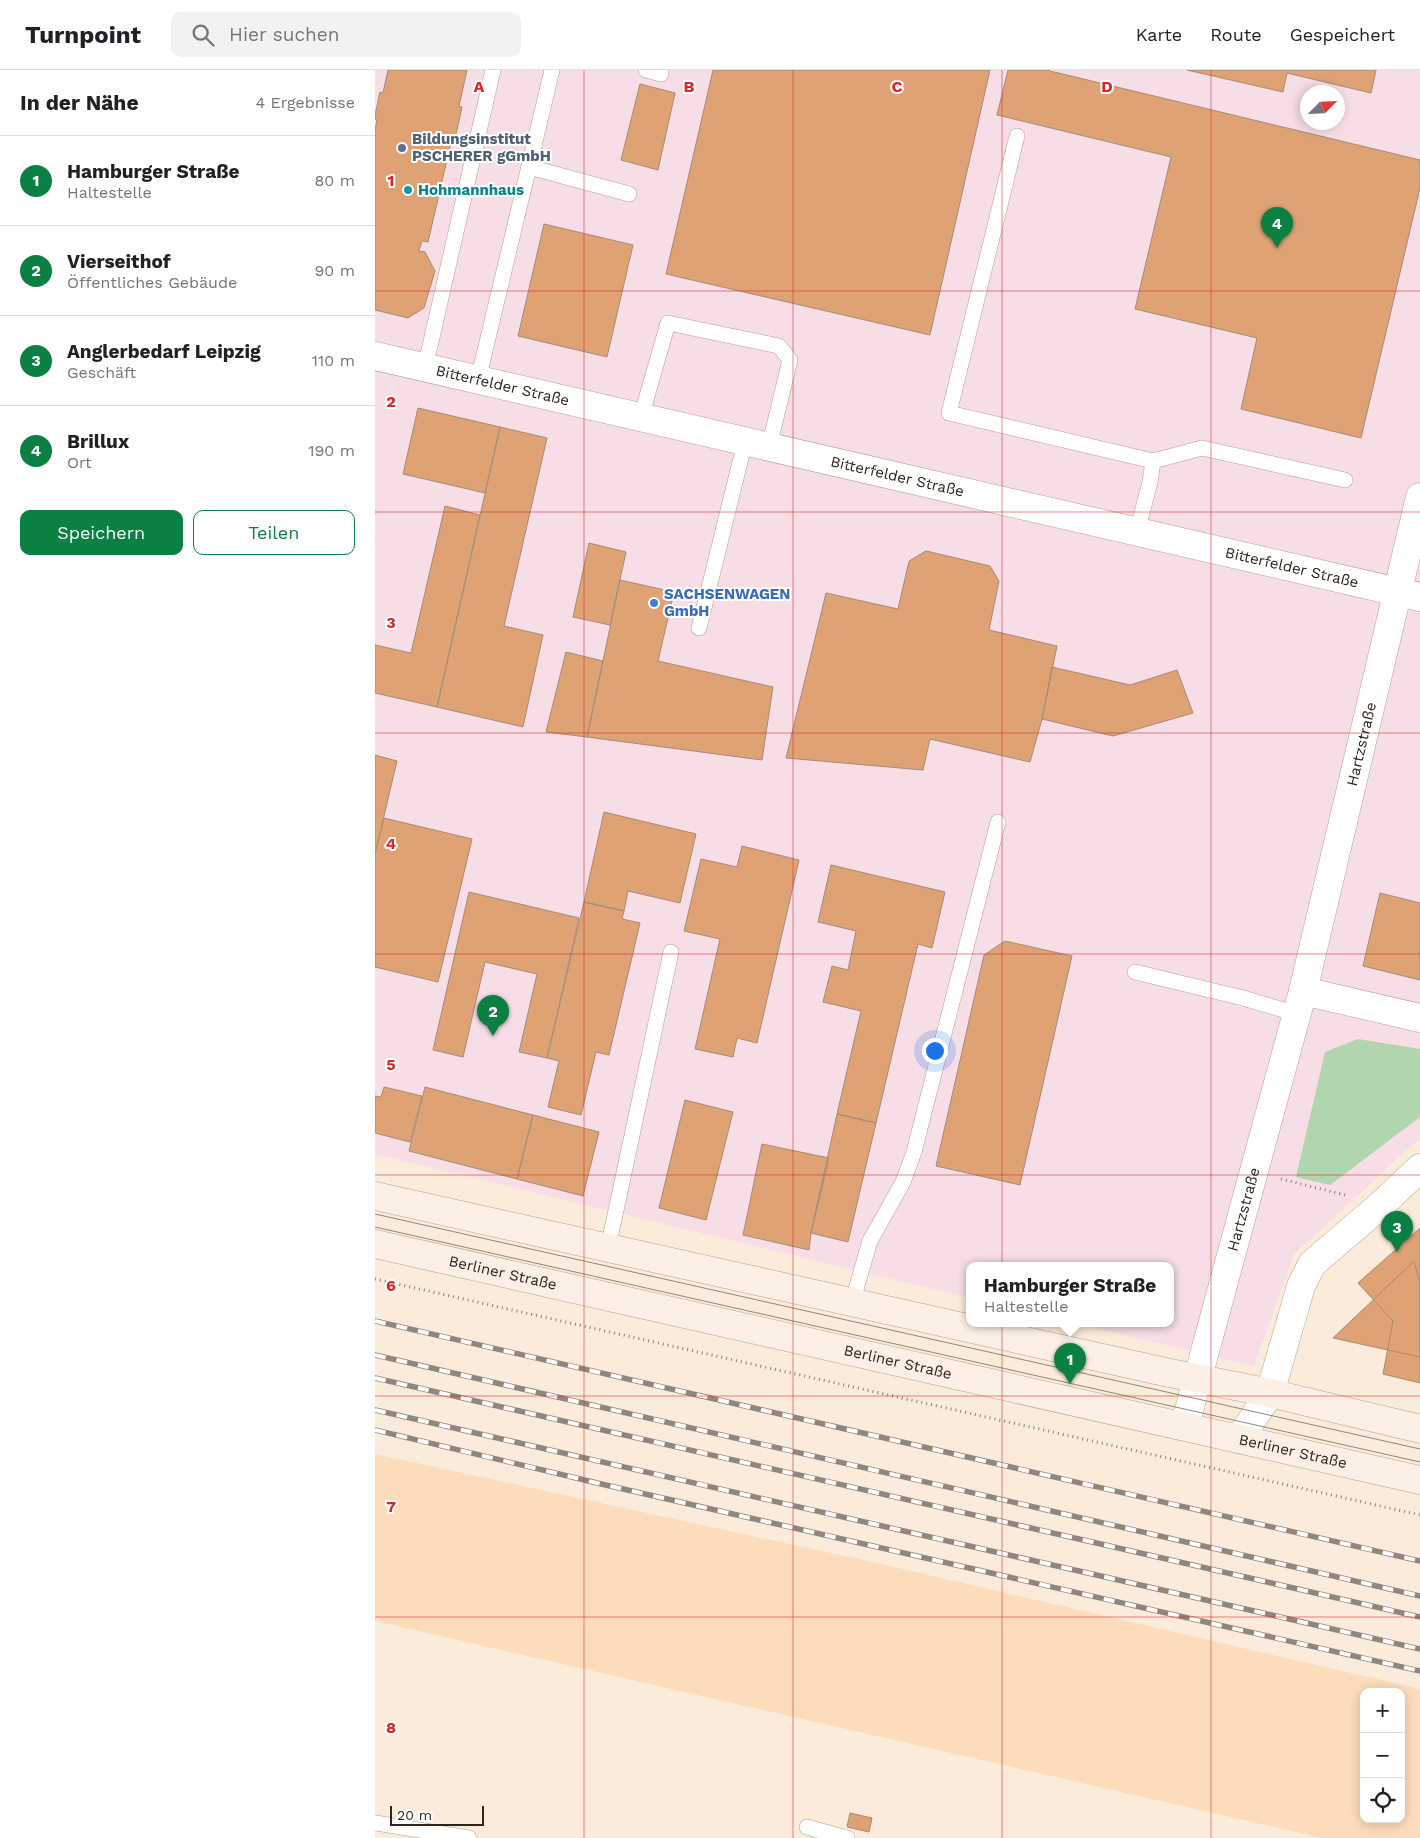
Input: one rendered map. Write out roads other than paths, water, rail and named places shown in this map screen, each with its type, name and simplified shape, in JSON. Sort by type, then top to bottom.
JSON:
[{"type":"main road","points":[[375,1196],[1197,1379],[1270,1393],[1420,1429]]},
{"type":"main road","name":"Berliner Straße","points":[[375,1244],[1420,1480]]},
{"type":"street","name":"Bitterfelder Straße","points":[[375,356],[1409,595]]},
{"type":"street","name":"Hartzstraße","points":[[1183,1426],[1189,1410],[1300,1003],[1409,595],[1420,497]]},
{"type":"street","points":[[1300,1003],[1420,1018]]},
{"type":"street","points":[[1239,1439],[1270,1393],[1301,1286],[1312,1264],[1382,1204],[1420,1168]]},
{"type":"lane","points":[[425,368],[493,70]]},
{"type":"lane","points":[[478,380],[552,70]]},
{"type":"lane","points":[[645,70],[661,74]]},
{"type":"lane","points":[[1017,136],[949,412],[1153,461],[1202,448],[1345,480]]},
{"type":"lane","points":[[529,168],[629,194]]},
{"type":"lane","points":[[641,418],[669,323],[779,346],[790,360],[757,445],[699,628]]},
{"type":"lane","points":[[1137,532],[1150,482],[1153,461]]},
{"type":"lane","points":[[853,1302],[870,1241],[903,1182],[914,1152],[998,822]]},
{"type":"lane","points":[[608,1248],[671,952]]},
{"type":"lane","points":[[1135,972],[1243,998],[1300,1003]]},
{"type":"lane","points":[[375,1823],[469,1838]]},
{"type":"lane","points":[[807,1827],[847,1838]]},
{"type":"tram line","points":[[375,1214],[1420,1449]]},
{"type":"tram line","points":[[375,1227],[1420,1462]]},
{"type":"railway","points":[[375,1321],[1420,1561]]},
{"type":"railway","points":[[375,1355],[1420,1596]]},
{"type":"railway","points":[[375,1378],[1420,1617]]},
{"type":"railway","points":[[375,1410],[1420,1649]]},
{"type":"railway","points":[[375,1430],[597,1483],[1420,1671]]},
{"type":"place","name":"Bildungsinstitut PSCHERER gGmbH","points":[[402,148]]},
{"type":"place","name":"Hohmannhaus","points":[[408,190]]},
{"type":"place","name":"Brillux","points":[[1277,248]]},
{"type":"place","name":"SACHSENWAGEN GmbH","points":[[654,603]]},
{"type":"place","name":"Vierseithof","points":[[493,1036]]},
{"type":"place","name":"Anglerbedarf Leipzig","points":[[1397,1252]]},
{"type":"place","name":"Hamburger Straße","points":[[1070,1384]]}]
